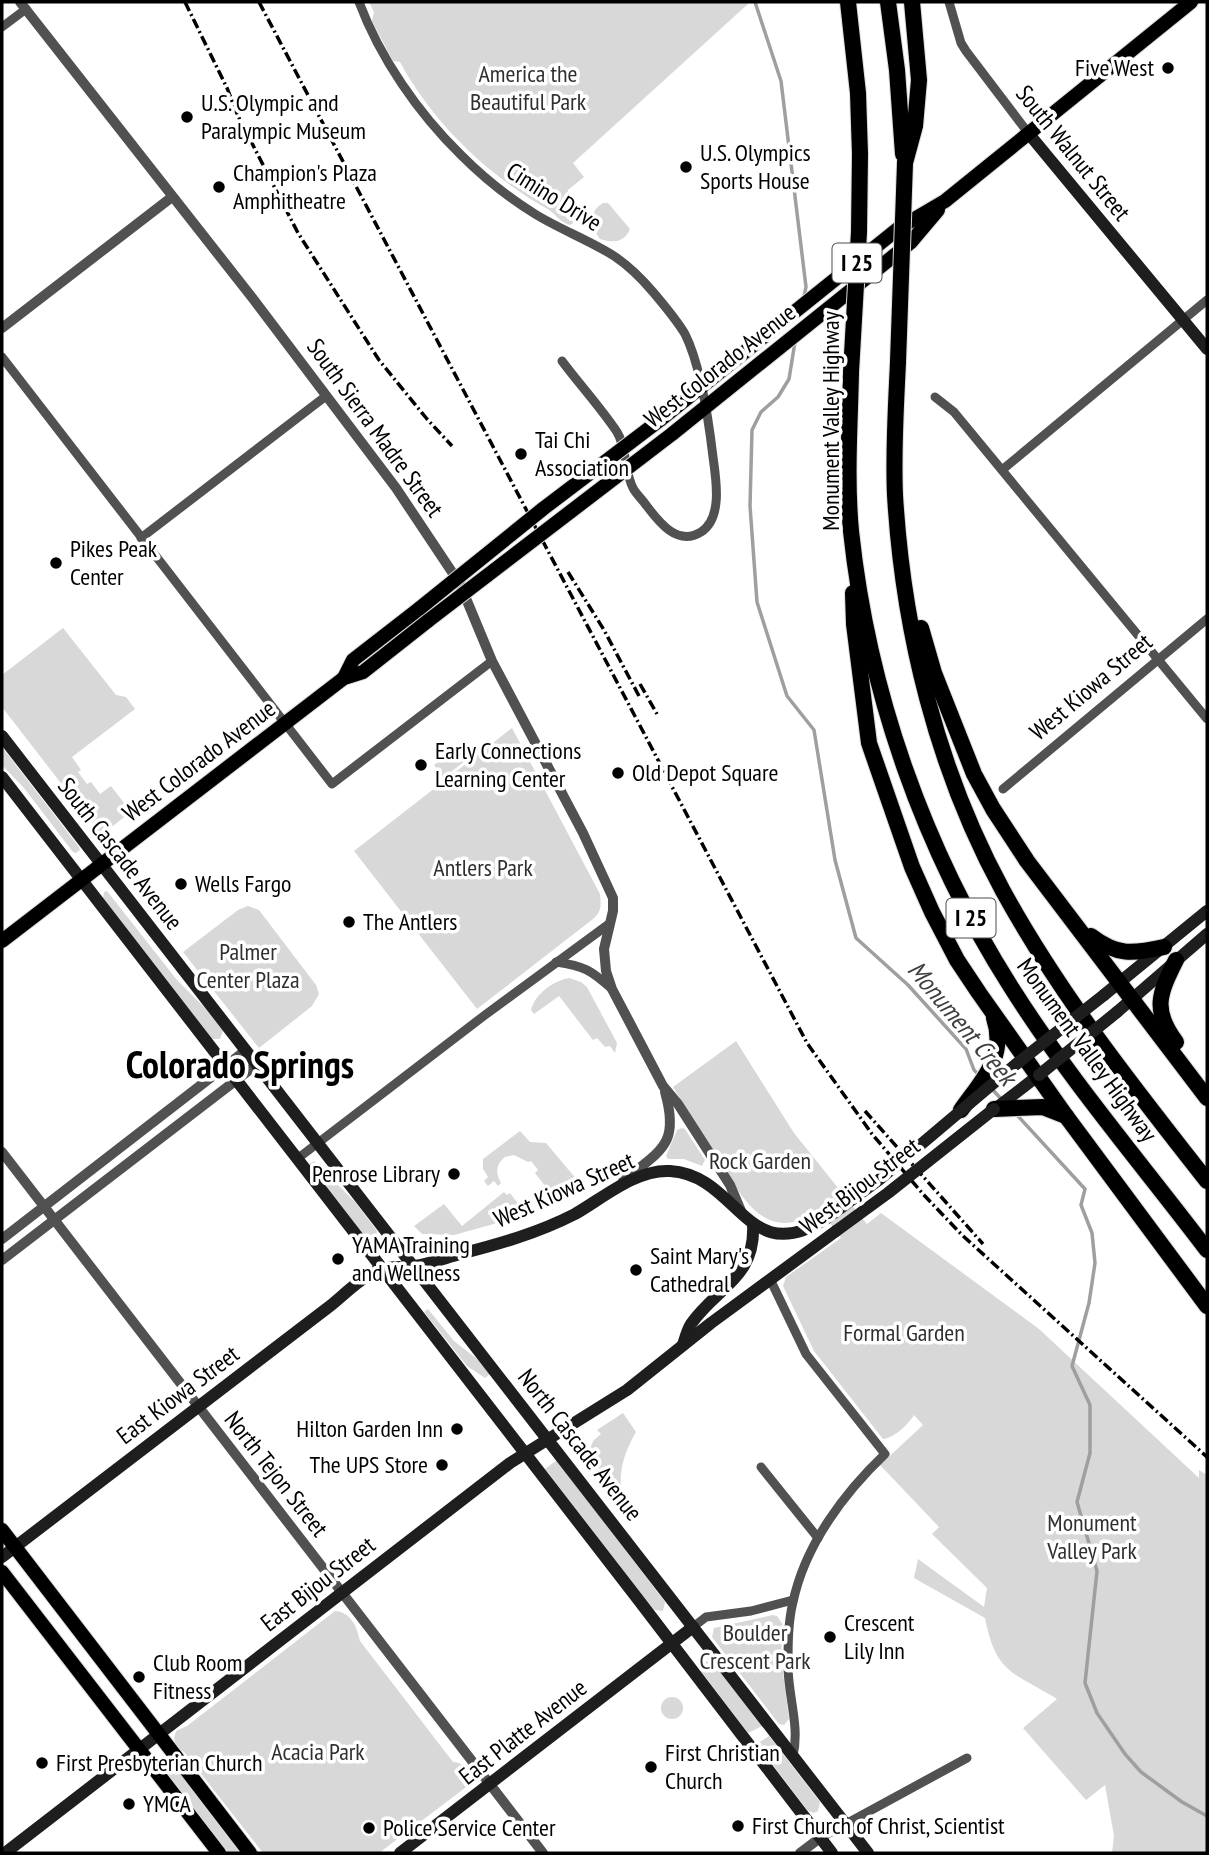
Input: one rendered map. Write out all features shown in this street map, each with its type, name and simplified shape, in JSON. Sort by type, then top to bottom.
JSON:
[{"type":"highway","points":[[838,2],[855,62]]},
{"type":"highway","name":"Monument Valley Highway","points":[[848,2],[855,62],[860,154],[849,500],[851,531],[870,640],[888,713],[922,817],[996,962],[1032,1019],[1207,1250]]},
{"type":"highway","name":"Monument Valley Highway","points":[[888,2],[905,163],[894,453],[898,534],[906,602],[923,681],[959,794],[990,866],[1023,926],[1067,996],[1124,1075],[1207,1181]]},
{"type":"highway","points":[[905,163],[915,127],[919,80],[912,2]]},
{"type":"highway","points":[[851,531],[854,624],[869,743],[912,867],[957,960],[1066,1116],[1207,1306]]},
{"type":"highway","points":[[898,534],[934,673],[974,774],[1012,839],[1207,1098]]},
{"type":"highway","points":[[1076,922],[1092,937],[1114,950],[1132,953],[1164,947]]},
{"type":"highway","points":[[1176,960],[1162,988],[1160,1016],[1207,1083]]},
{"type":"highway","points":[[960,1111],[996,1058],[999,1038],[993,1012]]},
{"type":"highway","points":[[994,1109],[1038,1106],[1066,1116]]},
{"type":"main road","name":"West Colorado Avenue","points":[[2,941],[344,678],[363,672],[544,508],[701,388],[899,228],[945,201],[1191,2]]},
{"type":"main road","name":"South Walnut Street","points":[[1029,134],[1207,349]]},
{"type":"main road","name":"West Colorado Avenue","points":[[425,614],[704,409],[911,242],[945,201]]},
{"type":"main road","name":"South Cascade Avenue","points":[[2,736],[256,1065]]},
{"type":"main road","name":"South Cascade Avenue","points":[[2,777],[236,1081]]},
{"type":"main road","name":"West Bijou Street","points":[[827,1218],[880,1179],[1026,1056],[1207,911]]},
{"type":"main road","name":"West Bijou Street","points":[[524,1452],[627,1390],[770,1279],[888,1194],[1117,1012],[1207,934]]},
{"type":"main road","name":"North Cascade Avenue","points":[[256,1065],[868,1853]]},
{"type":"main road","name":"North Cascade Avenue","points":[[236,1081],[832,1853]]},
{"type":"main road","name":"West Kiowa Street","points":[[382,1269],[414,1266],[523,1237],[655,1172],[681,1173],[703,1181],[753,1224],[776,1234],[804,1232],[827,1218]]},
{"type":"main road","points":[[683,1345],[690,1325],[745,1268],[754,1242],[753,1224]]},
{"type":"main road","name":"East Kiowa Street","points":[[2,1557],[367,1277],[382,1269]]},
{"type":"main road","name":"East Bijou Street","points":[[5,1853],[524,1452]]},
{"type":"main road","points":[[2,1530],[250,1853]]},
{"type":"main road","points":[[2,1572],[219,1853]]},
{"type":"main road","name":"East Platte Avenue","points":[[400,1853],[693,1627]]},
{"type":"street","name":"Cimino Drive","points":[[359,2],[369,25],[406,88],[460,155],[497,187],[535,214],[615,257],[650,289],[685,334],[701,388],[714,468],[715,501],[712,520],[704,529],[694,535],[680,535],[662,525],[633,488],[619,435],[562,361]]},
{"type":"street","name":"South Walnut Street","points":[[949,2],[961,43],[1029,134]]},
{"type":"street","points":[[2,27],[23,5]]},
{"type":"street","name":"South Sierra Madre Street","points":[[23,5],[254,300],[396,488],[460,584],[492,661],[610,889],[614,904],[604,949],[606,971],[612,989],[663,1086]]},
{"type":"street","points":[[2,328],[172,197]]},
{"type":"street","points":[[1002,470],[1207,300]]},
{"type":"street","points":[[2,357],[332,784],[492,661]]},
{"type":"street","points":[[141,538],[326,396]]},
{"type":"street","points":[[935,397],[954,412],[1207,719]]},
{"type":"street","name":"West Kiowa Street","points":[[1003,789],[1207,618]]},
{"type":"street","points":[[297,1160],[609,924]]},
{"type":"street","points":[[556,962],[583,967],[612,989]]},
{"type":"street","points":[[2,1238],[245,1051]]},
{"type":"street","points":[[2,1260],[256,1065]]},
{"type":"street","points":[[608,1194],[664,1146],[671,1128],[671,1114],[663,1086]]},
{"type":"street","points":[[663,1086],[678,1104],[730,1185],[742,1214]]},
{"type":"street","points":[[171,1109],[182,1122]]},
{"type":"street","name":"North Tejon Street","points":[[2,1152],[543,1853]]},
{"type":"street","points":[[770,1279],[806,1354],[885,1454],[842,1500],[818,1538],[793,1600],[788,1666],[797,1740],[793,1756]]},
{"type":"street","points":[[761,1467],[818,1538]]},
{"type":"street","points":[[693,1627],[706,1617],[751,1611],[793,1600]]},
{"type":"street","points":[[800,1853],[820,1838],[967,1758]]},
{"type":"green space","name":"America the Beautiful Park","points":[[369,2],[748,4],[573,163],[584,177],[568,190],[567,194],[580,215],[578,220],[570,225],[505,181],[446,127],[400,62],[393,61],[372,21],[374,12]]},
{"type":"green space","points":[[603,203],[608,203],[630,229],[625,237],[614,241],[600,239],[592,220],[595,211]]},
{"type":"green space","points":[[63,628],[116,695],[126,697],[135,709],[72,757],[87,784],[91,782],[100,794],[111,786],[131,812],[101,835],[2,707],[2,675]]},
{"type":"green space","name":"Antlers Park","points":[[512,728],[600,894],[600,908],[593,919],[477,1009],[354,851]]},
{"type":"green space","points":[[2,747],[79,847],[80,850],[76,853],[2,765]]},
{"type":"green space","points":[[456,748],[465,761],[443,778],[434,765]]},
{"type":"green space","points":[[107,891],[177,980],[223,1031],[220,1039],[211,1039],[103,899],[104,892]]},
{"type":"green space","name":"Palmer Center Plaza","points":[[248,906],[259,910],[316,985],[319,994],[312,1006],[259,1048],[183,952],[238,910]]},
{"type":"green space","points":[[569,978],[587,987],[617,1043],[615,1053],[610,1046],[605,1047],[597,1038],[593,1040],[559,996],[534,1014],[531,1010],[536,999],[546,989]]},
{"type":"green space","name":"Monument Valley Park","points":[[736,1041],[794,1133],[867,1224],[881,1213],[1039,1329],[1199,1478],[1199,1470],[1207,1475],[1207,1853],[1112,1853],[1114,1836],[1105,1785],[1086,1800],[1023,1728],[1057,1699],[1018,1676],[1001,1661],[989,1636],[985,1618],[914,1578],[918,1559],[984,1607],[987,1588],[932,1534],[939,1527],[880,1465],[923,1425],[914,1415],[900,1430],[883,1439],[814,1351],[783,1286],[786,1277],[841,1238],[820,1209],[801,1220],[785,1223],[770,1220],[758,1213],[736,1187],[673,1087]]},
{"type":"green space","points":[[682,1128],[705,1160],[702,1166],[684,1159],[668,1159],[666,1156],[677,1130]]},
{"type":"green space","points":[[520,1131],[530,1142],[546,1143],[578,1181],[577,1193],[547,1206],[541,1198],[549,1191],[535,1173],[538,1170],[531,1161],[514,1155],[505,1157],[498,1166],[501,1183],[498,1186],[494,1181],[488,1186],[484,1181],[488,1177],[483,1169],[483,1159]]},
{"type":"green space","points":[[314,1161],[355,1202],[377,1231],[375,1240],[366,1240],[309,1167]]},
{"type":"green space","points":[[504,1192],[507,1195],[510,1193],[524,1212],[523,1216],[454,1235],[422,1234],[414,1226],[444,1204],[462,1226]]},
{"type":"green space","points":[[428,1309],[454,1341],[477,1359],[490,1374],[485,1378],[467,1366],[424,1312]]},
{"type":"green space","points":[[623,1413],[636,1432],[622,1469],[624,1508],[591,1466],[596,1462],[590,1449],[593,1441],[601,1434],[597,1430]]},
{"type":"green space","points":[[557,1460],[665,1602],[663,1611],[654,1610],[545,1469]]},
{"type":"green space","name":"Acacia Park","points":[[335,1611],[349,1617],[360,1641],[453,1762],[466,1768],[469,1779],[465,1788],[379,1853],[263,1853],[184,1752],[177,1748],[174,1738],[176,1731],[187,1726]]},
{"type":"green space","name":"Boulder Crescent Park","points":[[777,1616],[783,1625],[781,1658],[789,1719],[784,1725],[779,1724],[712,1637],[714,1628]]},
{"type":"green space","points":[[707,1661],[713,1663],[762,1726],[748,1733],[701,1671],[701,1666]]},
{"type":"green space","points":[[672,1697],[680,1700],[683,1708],[680,1716],[672,1719],[664,1716],[661,1708],[664,1700]]},
{"type":"green space","points":[[769,1736],[820,1802],[818,1811],[808,1811],[757,1744]]},
{"type":"green space","points":[[162,1759],[171,1760],[244,1853],[226,1853],[159,1765]]},
{"type":"waterway","name":"Monument Creek","points":[[755,2],[781,81],[806,287],[804,297]]},
{"type":"waterway","name":"Monument Creek","points":[[795,342],[789,379],[778,397],[761,412],[752,430],[750,506],[757,602],[787,696],[814,730],[835,860],[856,938],[908,985],[966,1049],[974,1070],[979,1075]]},
{"type":"waterway","name":"Monument Creek","points":[[992,1089],[1003,1101]]},
{"type":"waterway","name":"Monument Creek","points":[[1016,1114],[1085,1189],[1081,1205],[1092,1233],[1095,1263],[1089,1303],[1072,1366],[1090,1405],[1090,1453],[1077,1502],[1097,1571],[1085,1683],[1097,1713],[1141,1772],[1182,1802],[1207,1816]]},
{"type":"railway","points":[[185,2],[238,116],[298,233],[379,360],[452,446]]},
{"type":"railway","points":[[259,2],[807,1043],[872,1134],[962,1235],[1207,1457]]},
{"type":"railway","points":[[568,572],[604,630],[639,696]]},
{"type":"railway","points":[[640,684],[657,714]]},
{"type":"railway","points":[[865,1111],[983,1244]]},
{"type":"place","name":"Five West","points":[[1168,68]]},
{"type":"place","name":"U.S. Olympic and Paralympic Museum","points":[[187,117]]},
{"type":"place","name":"U.S. Olympics Sports House","points":[[686,167]]},
{"type":"place","name":"Champion's Plaza Amphitheatre","points":[[219,187]]},
{"type":"place","name":"Tai Chi Association","points":[[521,454]]},
{"type":"place","name":"Pikes Peak Center","points":[[56,563]]},
{"type":"place","name":"Early Connections Learning Center","points":[[421,765]]},
{"type":"place","name":"Old Depot Square","points":[[618,773]]},
{"type":"place","name":"Wells Fargo","points":[[181,884]]},
{"type":"place","name":"The Antlers","points":[[349,922]]},
{"type":"place","name":"Penrose Library","points":[[454,1174]]},
{"type":"place","name":"YAMA Training and Wellness","points":[[338,1259]]},
{"type":"place","name":"Saint Mary's Cathedral","points":[[636,1270]]},
{"type":"place","name":"Hilton Garden Inn","points":[[457,1429]]},
{"type":"place","name":"The UPS Store","points":[[442,1465]]},
{"type":"place","name":"Crescent Lily Inn","points":[[830,1637]]},
{"type":"place","name":"Club Room Fitness","points":[[139,1677]]},
{"type":"place","name":"First Presbyterian Church","points":[[42,1763]]},
{"type":"place","name":"First Christian Church","points":[[651,1767]]},
{"type":"place","name":"YMCA","points":[[129,1804]]},
{"type":"place","name":"First Church of Christ, Scientist","points":[[738,1826]]},
{"type":"place","name":"Police Service Center","points":[[369,1828]]},
{"type":"district","name":"Colorado Springs","points":[[240,1065]]},
{"type":"park label","name":"Rock Garden","points":[[760,1161]]},
{"type":"park label","name":"Formal Garden","points":[[904,1333]]}]
